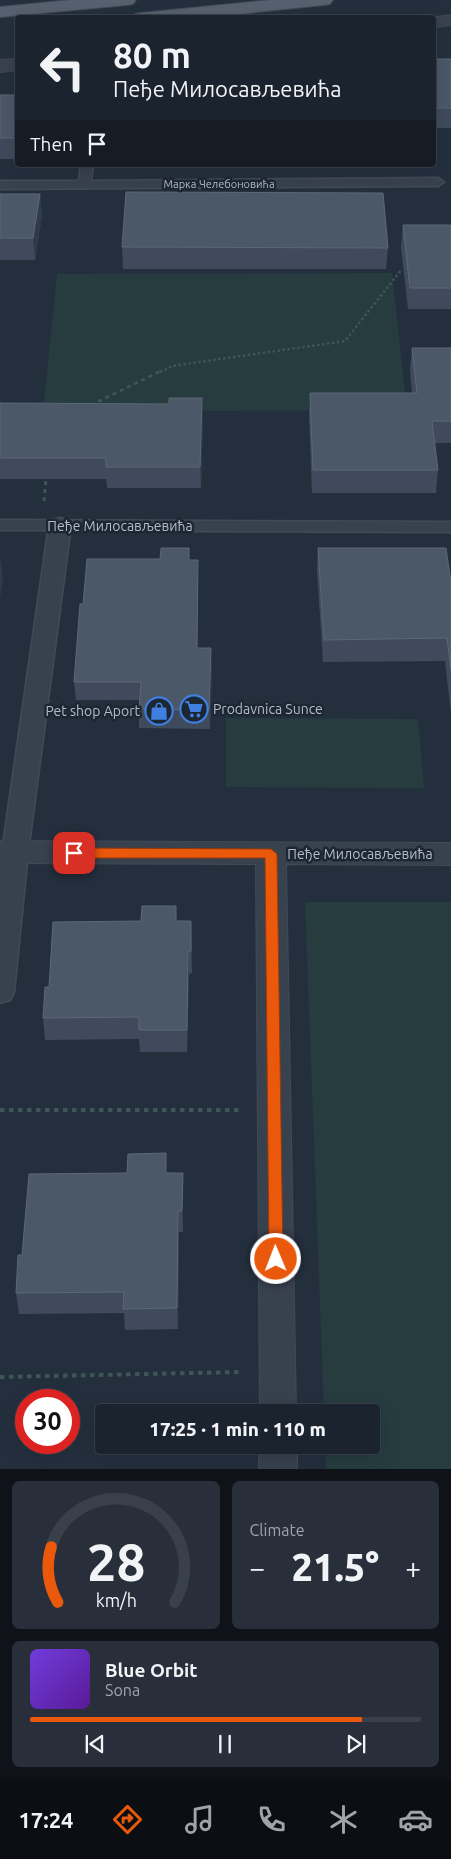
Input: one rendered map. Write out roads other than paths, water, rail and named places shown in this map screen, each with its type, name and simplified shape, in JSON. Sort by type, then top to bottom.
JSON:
[{"type":"main road","points":[[0,12],[127,0]]},
{"type":"main road","points":[[172,15],[324,0]]},
{"type":"street","points":[[436,22],[451,20]]},
{"type":"street","points":[[0,66],[15,64]]},
{"type":"street","points":[[0,992],[7,852],[60,525]]},
{"type":"street","name":"Пеђе Милосављевића","points":[[7,852],[451,854]]},
{"type":"street","points":[[271,854],[278,1404]]},
{"type":"street","points":[[278,1454],[278,1469]]},
{"type":"lane","points":[[85,184],[87,167]]},
{"type":"lane","name":"Марка Челебоновића","points":[[0,185],[438,182]]},
{"type":"lane","name":"Пеђе Милосављевића","points":[[0,525],[451,527]]},
{"type":"place","name":"Prodavnica Sunce","points":[[194,709]]},
{"type":"place","name":"Pet shop Aport","points":[[159,711]]}]
